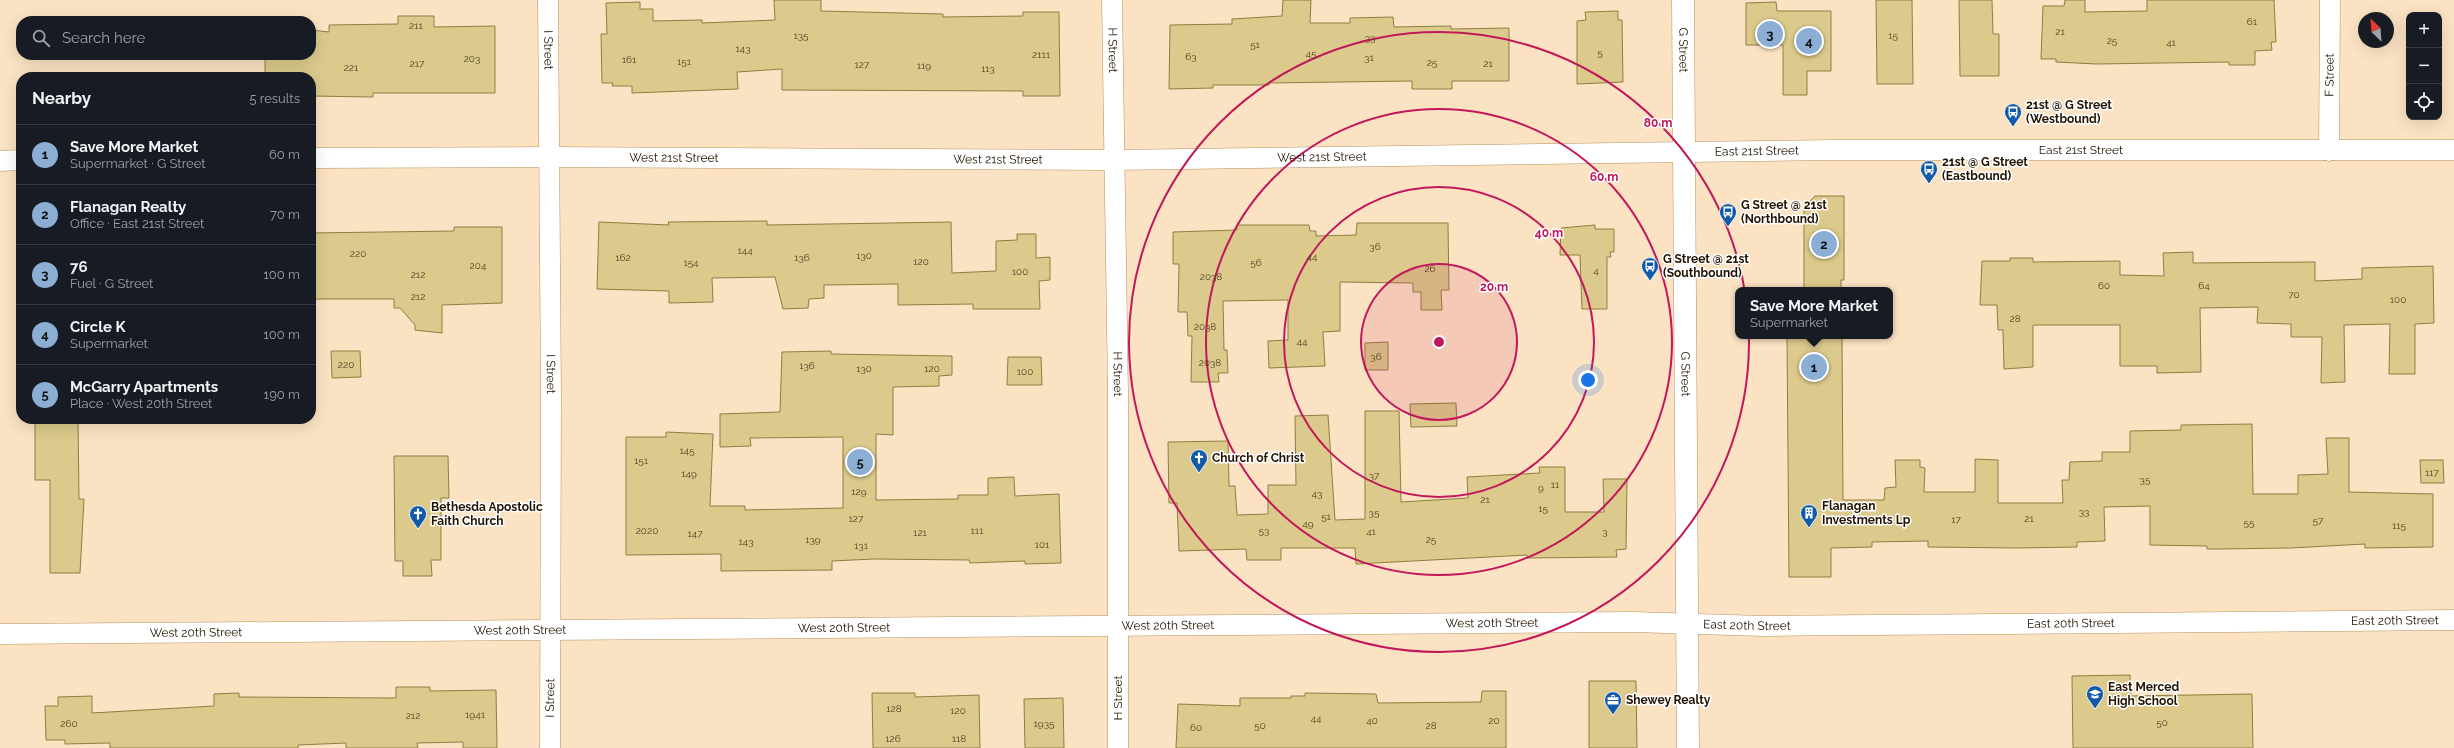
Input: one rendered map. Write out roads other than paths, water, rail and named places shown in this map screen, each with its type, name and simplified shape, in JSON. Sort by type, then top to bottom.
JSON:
[{"type":"main road","name":"G Street","points":[[1683,0],[1688,748]]},
{"type":"street","name":"I Street","points":[[548,0],[551,629],[550,748]]},
{"type":"street","name":"H Street","points":[[1112,0],[1113,160],[1118,393],[1118,748]]},
{"type":"street","name":"F Street","points":[[2329,151],[2330,0]]},
{"type":"street","name":"East 21st Street","points":[[1684,152],[2454,150]]},
{"type":"street","name":"West 21st Street","points":[[316,158],[549,157],[1113,160],[1684,152]]},
{"type":"street","points":[[0,161],[16,160]]},
{"type":"street","name":"East 20th Street","points":[[1688,624],[1763,626],[2454,620]]},
{"type":"street","name":"West 20th Street","points":[[0,634],[1632,622],[1688,624]]},
{"type":"place","name":"76","points":[[1770,34]]},
{"type":"place","name":"Circle K","points":[[1809,41]]},
{"type":"place","name":"21st @ G Street (Westbound)","points":[[2013,127]]},
{"type":"place","name":"21st @ G Street (Eastbound)","points":[[1929,184]]},
{"type":"place","name":"G Street @ 21st (Northbound)","points":[[1728,227]]},
{"type":"place","name":"Flanagan Realty","points":[[1824,244]]},
{"type":"place","name":"G Street @ 21st (Southbound)","points":[[1650,281]]},
{"type":"place","name":"Save More Market","points":[[1814,367]]},
{"type":"place","name":"McGarry Apartments","points":[[860,462]]},
{"type":"place","name":"Church of Christ","points":[[1199,473]]},
{"type":"place","name":"Flanagan Investments Lp","points":[[1809,528]]},
{"type":"place","name":"Bethesda Apostolic Faith Church","points":[[418,529]]},
{"type":"place","name":"East Merced High School","points":[[2095,709]]},
{"type":"place","name":"Shewey Realty","points":[[1613,715]]}]
